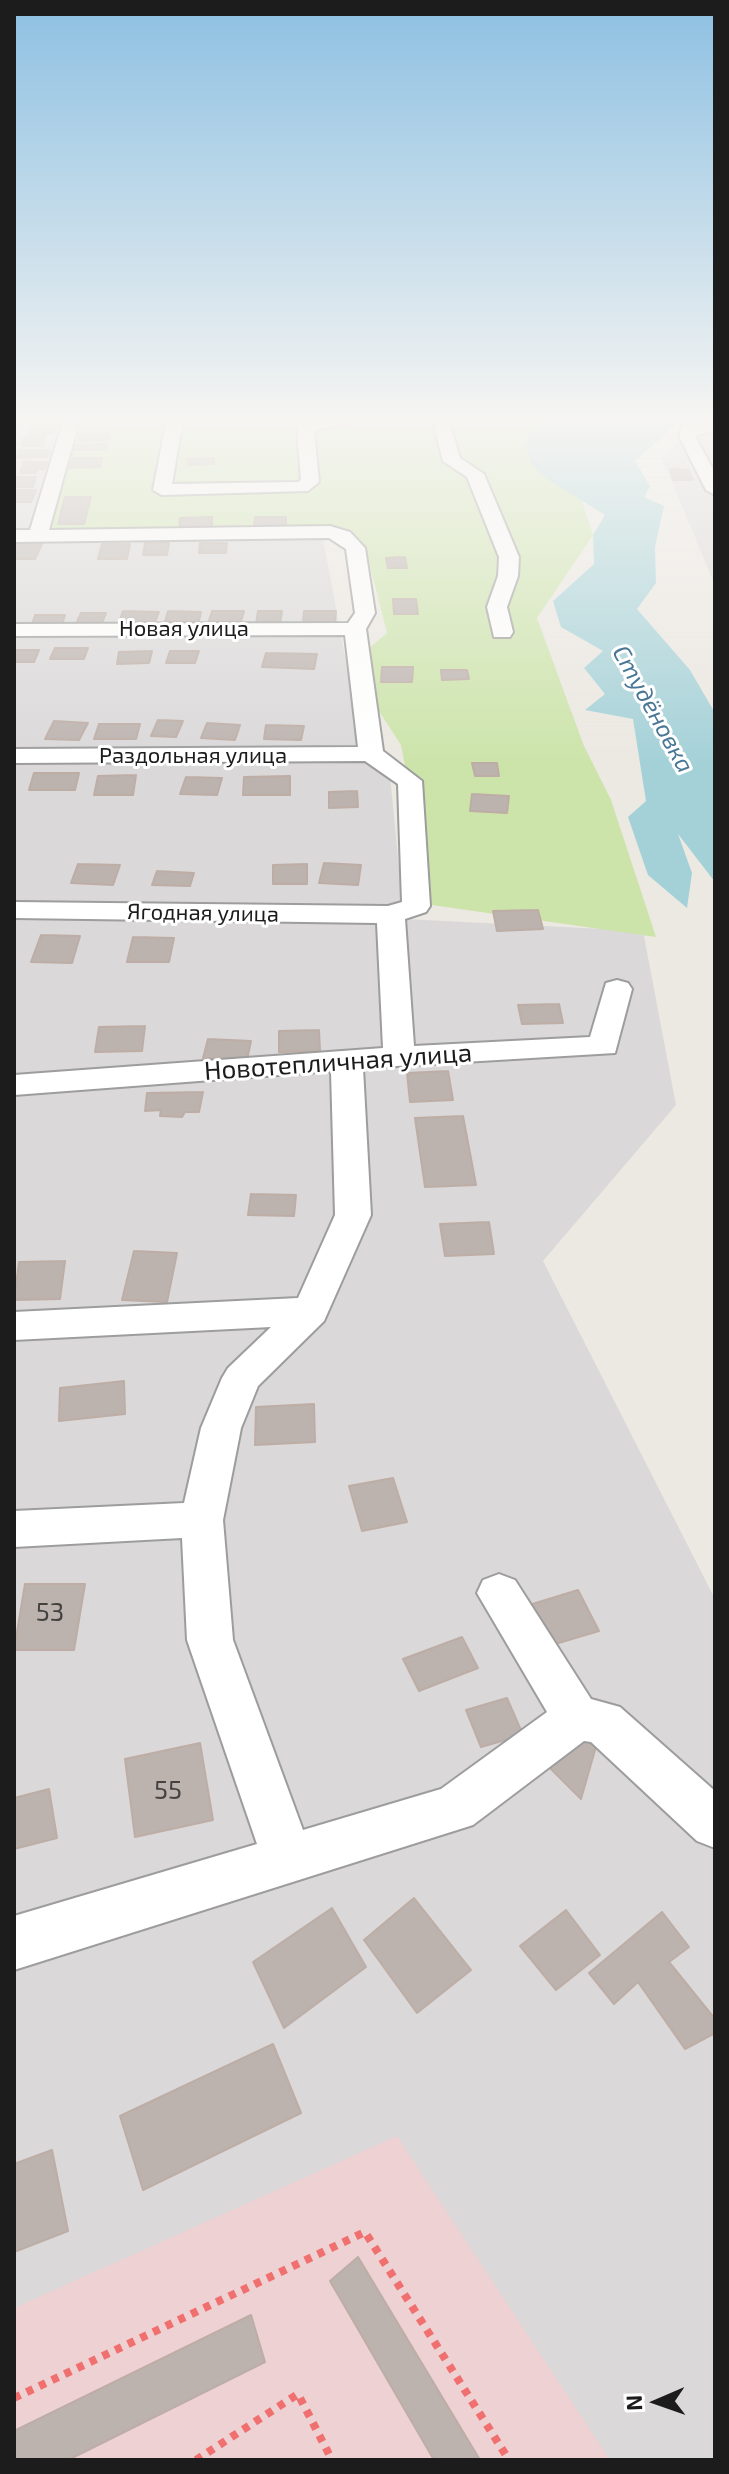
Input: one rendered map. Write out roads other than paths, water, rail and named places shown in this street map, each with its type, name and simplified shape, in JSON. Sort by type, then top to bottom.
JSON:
[{"type":"street","points":[[14,536],[224,533]]},
{"type":"street","points":[[335,533],[343,536],[355,548],[360,566],[365,613],[355,629],[371,754],[410,781],[416,906],[391,915],[399,1056]]},
{"type":"street","points":[[499,533],[509,557],[508,576],[497,607],[502,632]]},
{"type":"street","name":"Новая улица","points":[[14,630],[355,629]]},
{"type":"street","name":"Раздольная улица","points":[[14,756],[371,754]]},
{"type":"street","name":"Ягодная улица","points":[[14,910],[391,915]]},
{"type":"street","name":"Новотепличная улица","points":[[14,1085],[399,1056],[604,1046],[617,989]]},
{"type":"street","points":[[287,1857],[210,1640],[202,1520],[221,1428],[242,1378],[311,1311],[353,1215],[347,1062]]},
{"type":"street","points":[[14,1326],[311,1311]]},
{"type":"street","points":[[14,1529],[202,1520]]},
{"type":"street","points":[[499,1593],[577,1718]]},
{"type":"street","points":[[14,1943],[455,1808],[577,1718],[603,1722],[715,1824]]},
{"type":"water","name":"Студёновка","points":[[658,533],[655,547],[656,583],[637,609],[690,670],[715,713],[715,882],[678,834],[692,873],[687,908],[648,875],[628,817],[646,801],[633,719],[585,710],[605,694],[584,668],[603,651],[561,627],[553,601],[594,564],[593,535]]}]
